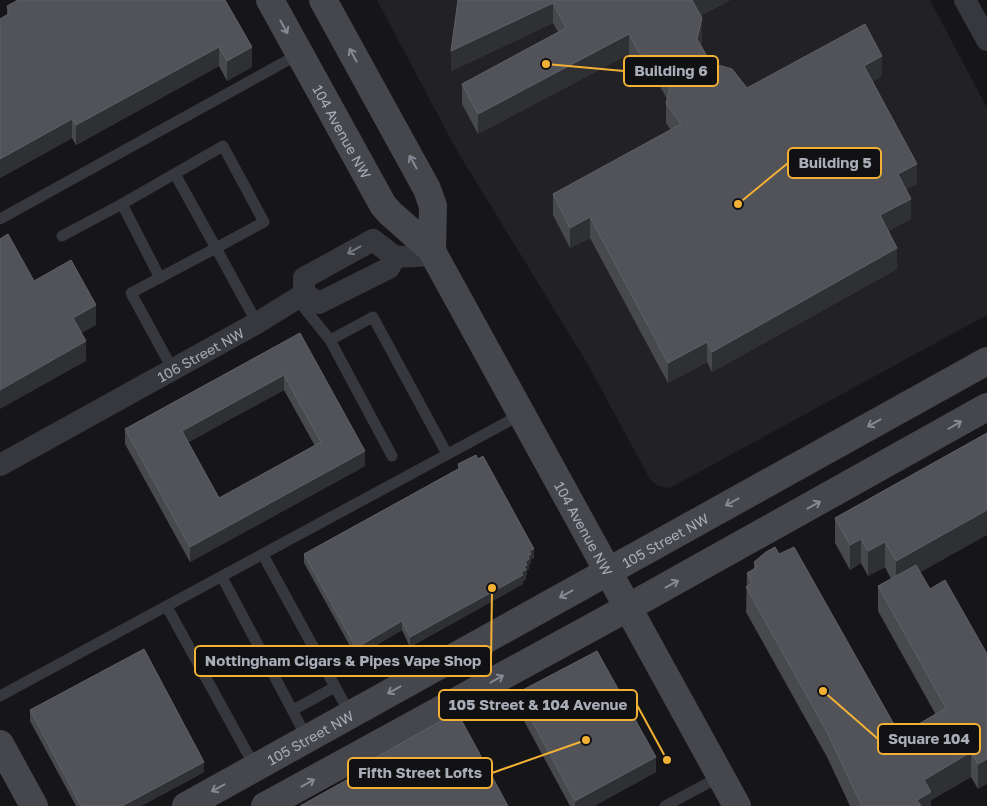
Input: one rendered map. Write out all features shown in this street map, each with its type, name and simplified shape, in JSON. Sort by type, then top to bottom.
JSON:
[{"type":"street","name":"104 Avenue NW","points":[[270,0],[383,205],[433,252],[737,806]]},
{"type":"street","points":[[323,0],[427,189],[433,206],[433,252],[395,257],[373,240],[304,278],[301,296],[319,303],[389,268],[395,257]]},
{"type":"street","points":[[965,0],[987,40]]},
{"type":"street","name":"106 Street NW","points":[[0,465],[257,323],[301,296]]},
{"type":"street","name":"105 Street NW","points":[[186,806],[987,361]]},
{"type":"street","points":[[266,806],[629,607],[987,407]]},
{"type":"street","points":[[0,744],[34,806]]},
{"type":"lane","points":[[0,219],[299,54]]},
{"type":"lane","points":[[62,236],[176,174],[223,146],[264,222],[130,293],[173,370]]},
{"type":"lane","points":[[176,174],[257,323]]},
{"type":"lane","points":[[122,204],[160,278]]},
{"type":"lane","points":[[301,296],[330,340],[392,456]]},
{"type":"lane","points":[[330,340],[374,317],[447,454]]},
{"type":"lane","points":[[0,696],[522,414]]},
{"type":"lane","points":[[263,555],[350,714]]},
{"type":"lane","points":[[222,577],[307,738]]},
{"type":"lane","points":[[167,607],[255,768]]},
{"type":"lane","points":[[293,710],[335,687]]},
{"type":"lane","points":[[665,806],[721,776]]},
{"type":"shaded area","points":[[377,0],[930,0],[987,108],[987,315],[670,488],[658,486],[650,479],[587,363],[456,149]]},
{"type":"building","points":[[18,0],[225,0],[252,47],[227,61],[219,47],[76,125],[72,119],[0,159],[0,19],[10,13],[7,6]]},
{"type":"building","points":[[458,0],[692,0],[702,18],[697,39],[711,63],[732,69],[747,88],[865,24],[882,56],[864,66],[917,164],[898,174],[911,199],[880,215],[897,248],[712,352],[707,342],[668,363],[590,217],[570,228],[553,194],[681,124],[666,103],[671,84],[656,59],[639,53],[629,34],[478,114],[462,84],[566,28],[553,3],[451,51]]},
{"type":"building","points":[[8,234],[34,281],[71,260],[96,305],[73,318],[86,341],[0,390],[0,239]]},
{"type":"building","points":[[300,333],[365,451],[190,547],[125,429]],"holes":[[[284,375],[321,442],[219,498],[182,431]]]},
{"type":"building","points":[[987,433],[987,510],[896,561],[885,542],[868,551],[861,539],[850,545],[835,518]]},
{"type":"building","points":[[476,455],[478,459],[483,456],[534,549],[529,551],[531,554],[525,562],[527,565],[524,567],[526,570],[521,572],[523,575],[410,637],[402,621],[356,648],[304,554],[460,468],[458,464]]},
{"type":"building","points":[[775,547],[779,554],[794,547],[900,735],[946,708],[878,586],[916,565],[930,589],[945,580],[987,654],[987,759],[978,764],[971,752],[924,780],[931,792],[917,800],[921,806],[862,806],[827,732],[746,587],[752,583],[747,573],[757,567],[754,562]]},
{"type":"building","points":[[144,649],[204,762],[122,806],[81,806],[30,710]]},
{"type":"building","points":[[597,651],[656,757],[575,801],[517,693]]},
{"type":"building","points":[[457,712],[508,806],[300,806],[368,768],[366,763]]},
{"type":"place","name":"Building 6","points":[[546,64]]},
{"type":"place","name":"Building 5","points":[[738,204]]},
{"type":"place","name":"Nottingham Cigars & Pipes Vape Shop","points":[[492,588]]},
{"type":"place","name":"Square 104","points":[[823,691]]},
{"type":"place","name":"Fifth Street Lofts","points":[[586,740]]},
{"type":"place","name":"105 Street & 104 Avenue","points":[[667,760]]}]
